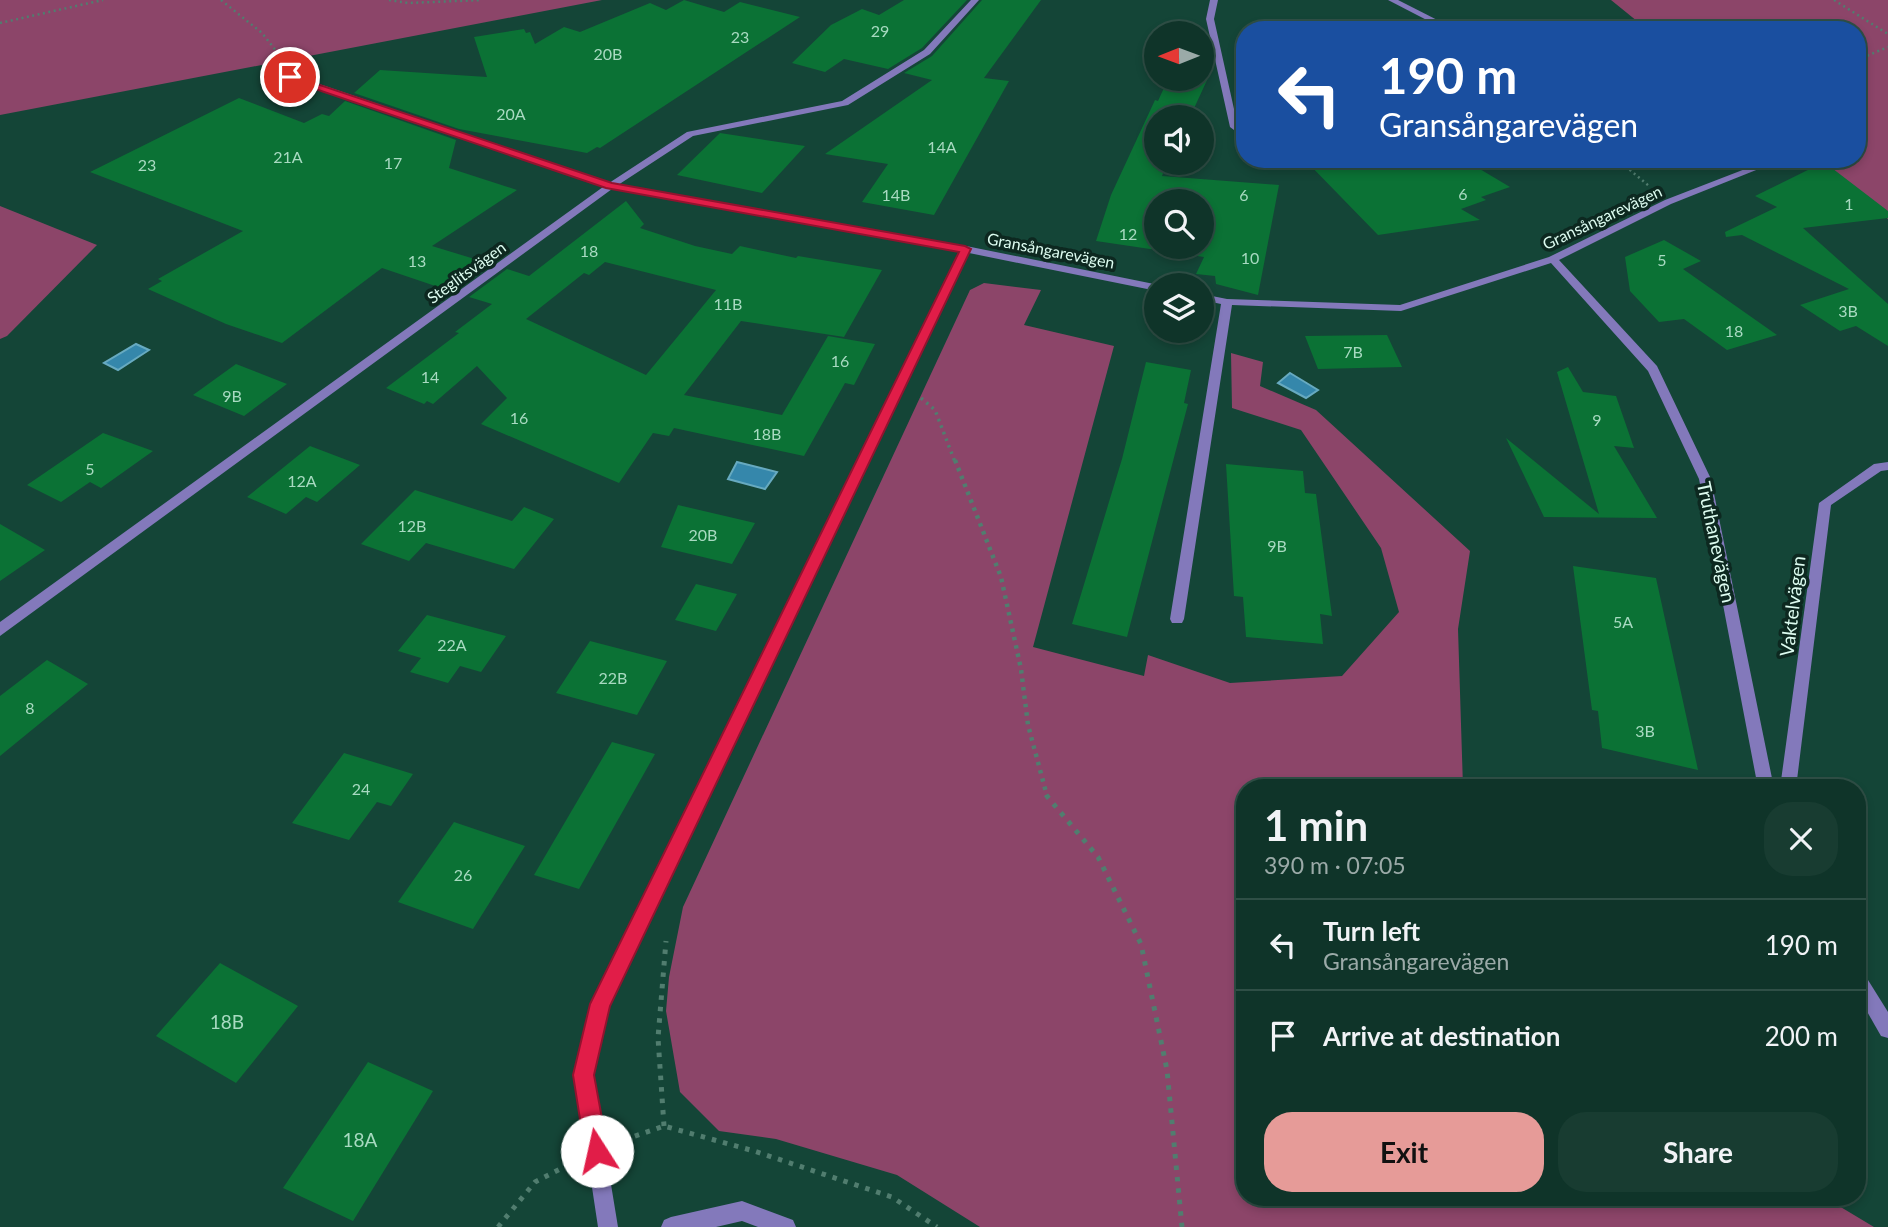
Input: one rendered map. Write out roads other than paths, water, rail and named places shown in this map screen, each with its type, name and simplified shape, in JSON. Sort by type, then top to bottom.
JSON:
[{"type":"street","name":"Steglitsvägen","points":[[0,630],[610,186],[690,134],[845,103],[927,52],[975,0]]},
{"type":"street","points":[[1214,0],[1210,19],[1234,128]]},
{"type":"street","points":[[1392,0],[1435,21]]},
{"type":"street","name":"Gransångarevägen","points":[[290,77],[610,186],[965,249],[1144,285]]},
{"type":"street","name":"Gransångarevägen","points":[[1214,299],[1401,308],[1553,259],[1668,202],[1757,168]]},
{"type":"street","points":[[608,1227],[584,1075],[600,1004],[965,249]]},
{"type":"street","name":"Truthanevägen","points":[[1553,259],[1653,369],[1705,480],[1764,779]]},
{"type":"street","points":[[1177,619],[1227,302]]},
{"type":"street","name":"Vaktelvägen","points":[[1789,779],[1825,503],[1878,467],[1888,466]]},
{"type":"street","points":[[1866,993],[1888,1029]]},
{"type":"street","points":[[671,1227],[742,1211],[786,1227]]},
{"type":"water","points":[[136,344],[149,350],[118,370],[104,363]]},
{"type":"water","points":[[1290,373],[1318,390],[1306,398],[1278,383]]},
{"type":"water","points":[[737,462],[777,472],[765,489],[728,479]]}]
